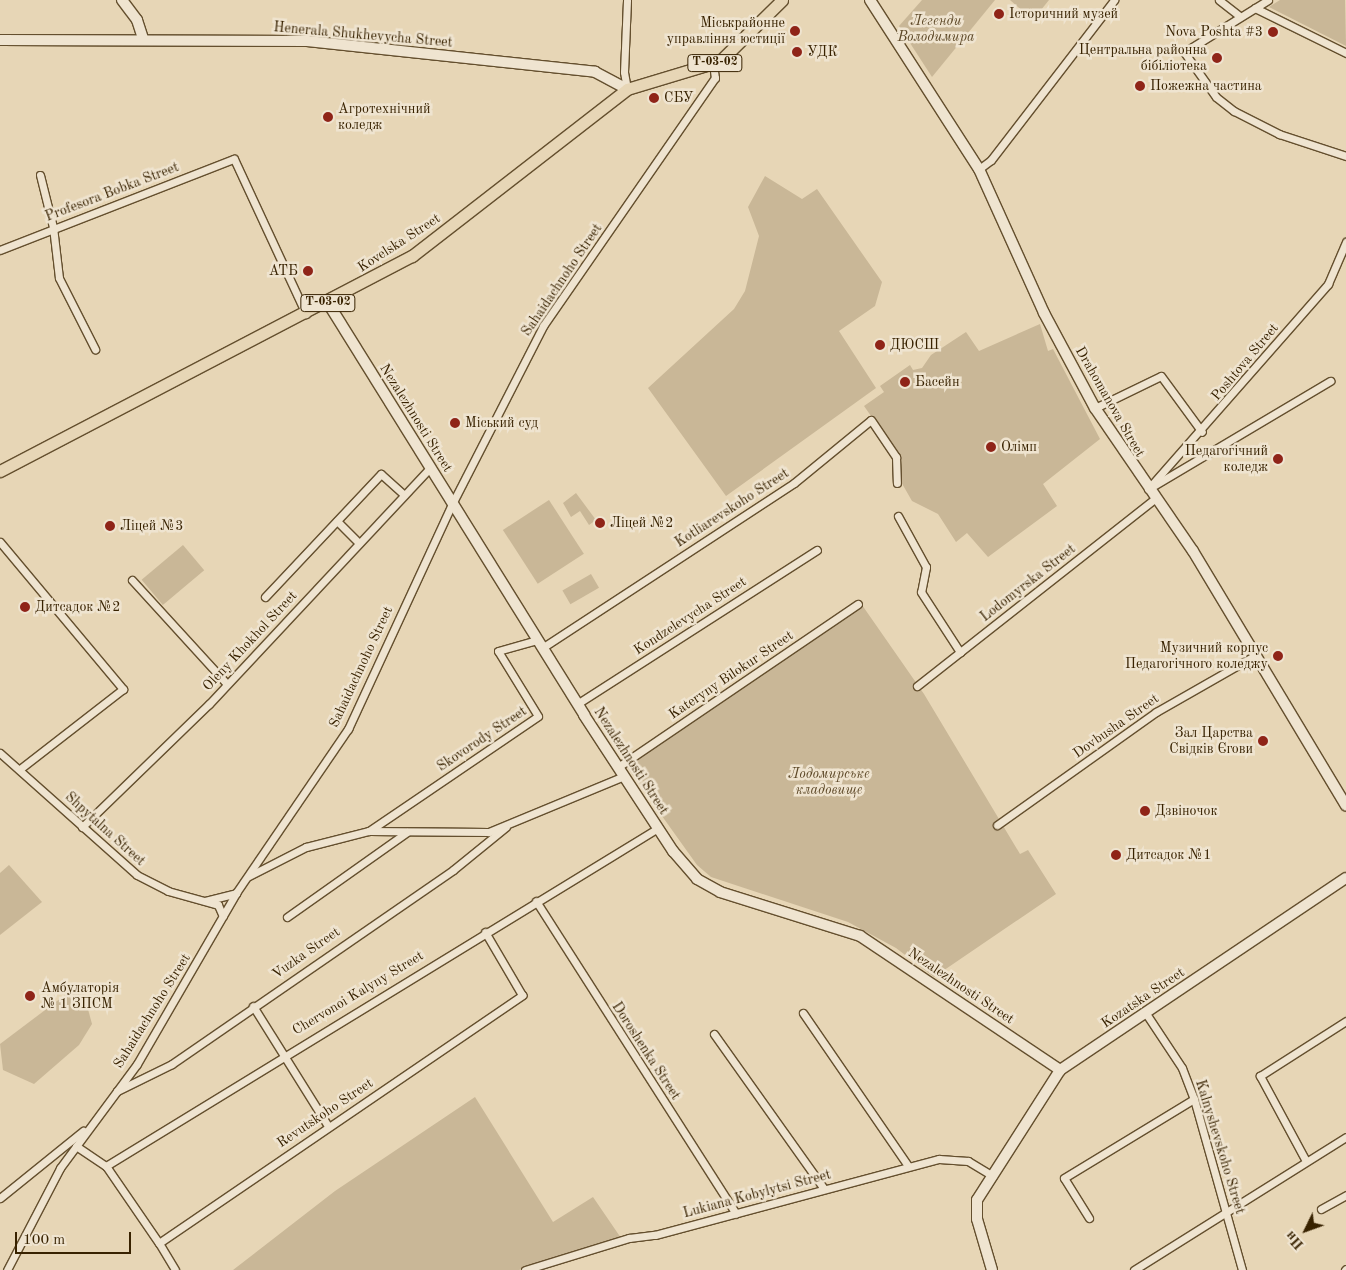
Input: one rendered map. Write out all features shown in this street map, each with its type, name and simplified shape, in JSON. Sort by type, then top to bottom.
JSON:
[{"type":"main road","name":"Kovelska Street","points":[[0,471],[328,303],[412,256],[627,89],[713,64],[732,52],[782,0]]},
{"type":"street","points":[[122,0],[137,20],[143,39]]},
{"type":"street","points":[[627,0],[627,89]]},
{"type":"street","name":"Drahomanova Street","points":[[870,0],[979,169],[1044,313],[1095,408],[1148,489],[1193,551],[1254,656],[1346,806]]},
{"type":"street","points":[[979,169],[990,160],[1114,0]]},
{"type":"street","points":[[1219,0],[1238,15]]},
{"type":"street","points":[[1268,0],[1238,15],[1184,52],[1216,98],[1262,126],[1346,156]]},
{"type":"street","points":[[1255,8],[1346,53]]},
{"type":"street","name":"Henerala Shukhevycha Street","points":[[0,40],[307,41],[595,72],[627,89]]},
{"type":"street","name":"Sahaidachnoho Street","points":[[7,1270],[60,1168],[89,1126],[138,1064],[236,893],[348,729],[452,504],[543,326],[712,82],[713,64]]},
{"type":"street","name":"Profesora Bobka Street","points":[[0,250],[53,227],[234,159],[306,314]]},
{"type":"street","points":[[40,175],[53,227],[58,278],[95,349]]},
{"type":"street","name":"Poshtova Street","points":[[1148,489],[1202,432],[1328,284],[1346,242]]},
{"type":"street","name":"Nezalezhnosti Street","points":[[328,303],[577,704],[658,828],[698,879],[720,892],[860,936],[1060,1070]]},
{"type":"street","points":[[1095,408],[1160,376],[1202,432]]},
{"type":"street","points":[[1148,489],[1330,381]]},
{"type":"street","name":"Kotliarevskoho Street","points":[[540,644],[794,483],[871,420],[896,457],[897,483]]},
{"type":"street","name":"Oleny Khokhol Street","points":[[82,827],[226,683],[430,468]]},
{"type":"street","points":[[265,597],[381,474],[404,495]]},
{"type":"street","name":"Lodomyrska Street","points":[[917,686],[1155,499]]},
{"type":"street","points":[[898,516],[926,567],[921,592],[960,652]]},
{"type":"street","points":[[337,521],[359,543]]},
{"type":"street","points":[[0,542],[123,689],[20,769]]},
{"type":"street","name":"Kondzelevycha Street","points":[[577,704],[817,550]]},
{"type":"street","points":[[132,580],[226,683]]},
{"type":"street","name":"Kateryny Bilokur Street","points":[[618,767],[858,604]]},
{"type":"street","name":"Skovorody Street","points":[[369,832],[538,716],[498,651],[540,644]]},
{"type":"street","name":"Dovbusha Street","points":[[997,825],[1156,712],[1254,656]]},
{"type":"street","name":"Shpytalna Street","points":[[0,753],[137,875],[168,891],[205,901],[236,893]]},
{"type":"street","points":[[247,877],[306,847],[369,832],[467,834],[506,827],[624,776]]},
{"type":"street","name":"Vuzka Street","points":[[116,1092],[150,1078],[453,870],[506,827]]},
{"type":"street","name":"Chervonoi Kalyny Street","points":[[106,1166],[286,1052],[658,828]]},
{"type":"street","points":[[287,917],[407,832]]},
{"type":"street","name":"Kozatska Street","points":[[992,1270],[977,1219],[977,1200],[1060,1070],[1346,878]]},
{"type":"street","points":[[205,901],[218,905],[223,916]]},
{"type":"street","name":"Doroshenka Street","points":[[536,901],[736,1214]]},
{"type":"street","name":"Revutskoho Street","points":[[160,1243],[328,1126],[522,995],[485,932]]},
{"type":"street","points":[[253,1006],[286,1052],[328,1126]]},
{"type":"street","name":"Kalnyshevskoho Street","points":[[1145,1012],[1182,1068],[1194,1098],[1242,1270]]},
{"type":"street","points":[[803,1013],[908,1166]]},
{"type":"street","points":[[1306,1161],[1260,1076],[1346,1021]]},
{"type":"street","points":[[714,1034],[824,1189]]},
{"type":"street","points":[[1089,1218],[1064,1178],[1194,1098]]},
{"type":"street","points":[[0,1198],[89,1126]]},
{"type":"street","points":[[1134,1270],[1226,1208],[1346,1137]]},
{"type":"street","points":[[76,1146],[106,1166],[160,1243],[175,1270]]},
{"type":"street","points":[[52,1156],[60,1168]]},
{"type":"street","name":"Lukiana Kobylytsi Street","points":[[526,1270],[629,1238],[736,1214],[908,1166],[956,1159],[993,1176]]},
{"type":"street","points":[[1321,1209],[1346,1195]]},
{"type":"green space","name":"Легенди Володимира","points":[[922,0],[995,0],[932,77],[899,26]]},
{"type":"green space","name":"Легенди Володимира","points":[[1010,0],[1049,0],[1033,20]]},
{"type":"green space","points":[[1280,0],[1345,0],[1346,46],[1269,7]]},
{"type":"green space","points":[[765,176],[802,199],[817,189],[882,282],[875,306],[839,331],[876,388],[726,496],[648,388],[734,309],[745,291],[759,236],[748,207]]},
{"type":"green space","name":"Олімп","points":[[1040,324],[1048,351],[1053,349],[1100,439],[1043,484],[1057,506],[988,557],[967,533],[956,542],[938,514],[912,501],[900,480],[899,456],[864,406],[884,392],[880,386],[910,365],[913,370],[922,368],[931,355],[966,332],[979,351]]},
{"type":"green space","points":[[576,493],[596,520],[589,525],[580,511],[571,517],[563,503]]},
{"type":"green space","points":[[549,500],[584,554],[538,584],[503,530]]},
{"type":"green space","points":[[183,545],[204,570],[163,605],[142,580]]},
{"type":"green space","points":[[591,574],[599,588],[570,604],[562,590]]},
{"type":"green space","name":"Лодомирське кладовище","points":[[862,605],[924,694],[1020,854],[1028,850],[1056,894],[934,977],[896,948],[848,922],[711,877],[697,865],[627,767]]},
{"type":"green space","points":[[9,865],[42,902],[0,935],[0,873]]},
{"type":"green space","points":[[81,983],[92,1024],[79,1045],[34,1084],[3,1070],[0,1044]]},
{"type":"green space","points":[[475,1097],[553,1222],[593,1197],[621,1238],[519,1270],[233,1270],[335,1191]]},
{"type":"place","name":"Історичний музей","points":[[999,14]]},
{"type":"place","name":"Міськрайонне управління юстиції","points":[[795,31]]},
{"type":"place","name":"Nova Poshta #3","points":[[1273,32]]},
{"type":"place","name":"УДК","points":[[797,52]]},
{"type":"place","name":"Центральна районна бібіліотека","points":[[1217,58]]},
{"type":"place","name":"Пожежна частина","points":[[1140,86]]},
{"type":"place","name":"СБУ","points":[[654,98]]},
{"type":"place","name":"Агротехнічний коледж","points":[[328,117]]},
{"type":"place","name":"АТБ","points":[[308,271]]},
{"type":"place","name":"ДЮСШ","points":[[880,345]]},
{"type":"place","name":"Басейн","points":[[905,382]]},
{"type":"place","name":"Міський суд","points":[[455,423]]},
{"type":"place","name":"Олімп","points":[[991,447]]},
{"type":"place","name":"Педагогічний коледж","points":[[1278,459]]},
{"type":"place","name":"Ліцей №2","points":[[600,523]]},
{"type":"place","name":"Ліцей №3","points":[[110,526]]},
{"type":"place","name":"Дитсадок №2","points":[[25,607]]},
{"type":"place","name":"Музичний корпус Педагогічного коледжу","points":[[1278,656]]},
{"type":"place","name":"Зал Царства Свідків Єгови","points":[[1263,741]]},
{"type":"place","name":"Дзвіночок","points":[[1145,811]]},
{"type":"place","name":"Дитсадок №1","points":[[1116,855]]},
{"type":"place","name":"Амбулаторія № 1 ЗПСМ","points":[[30,996]]}]
